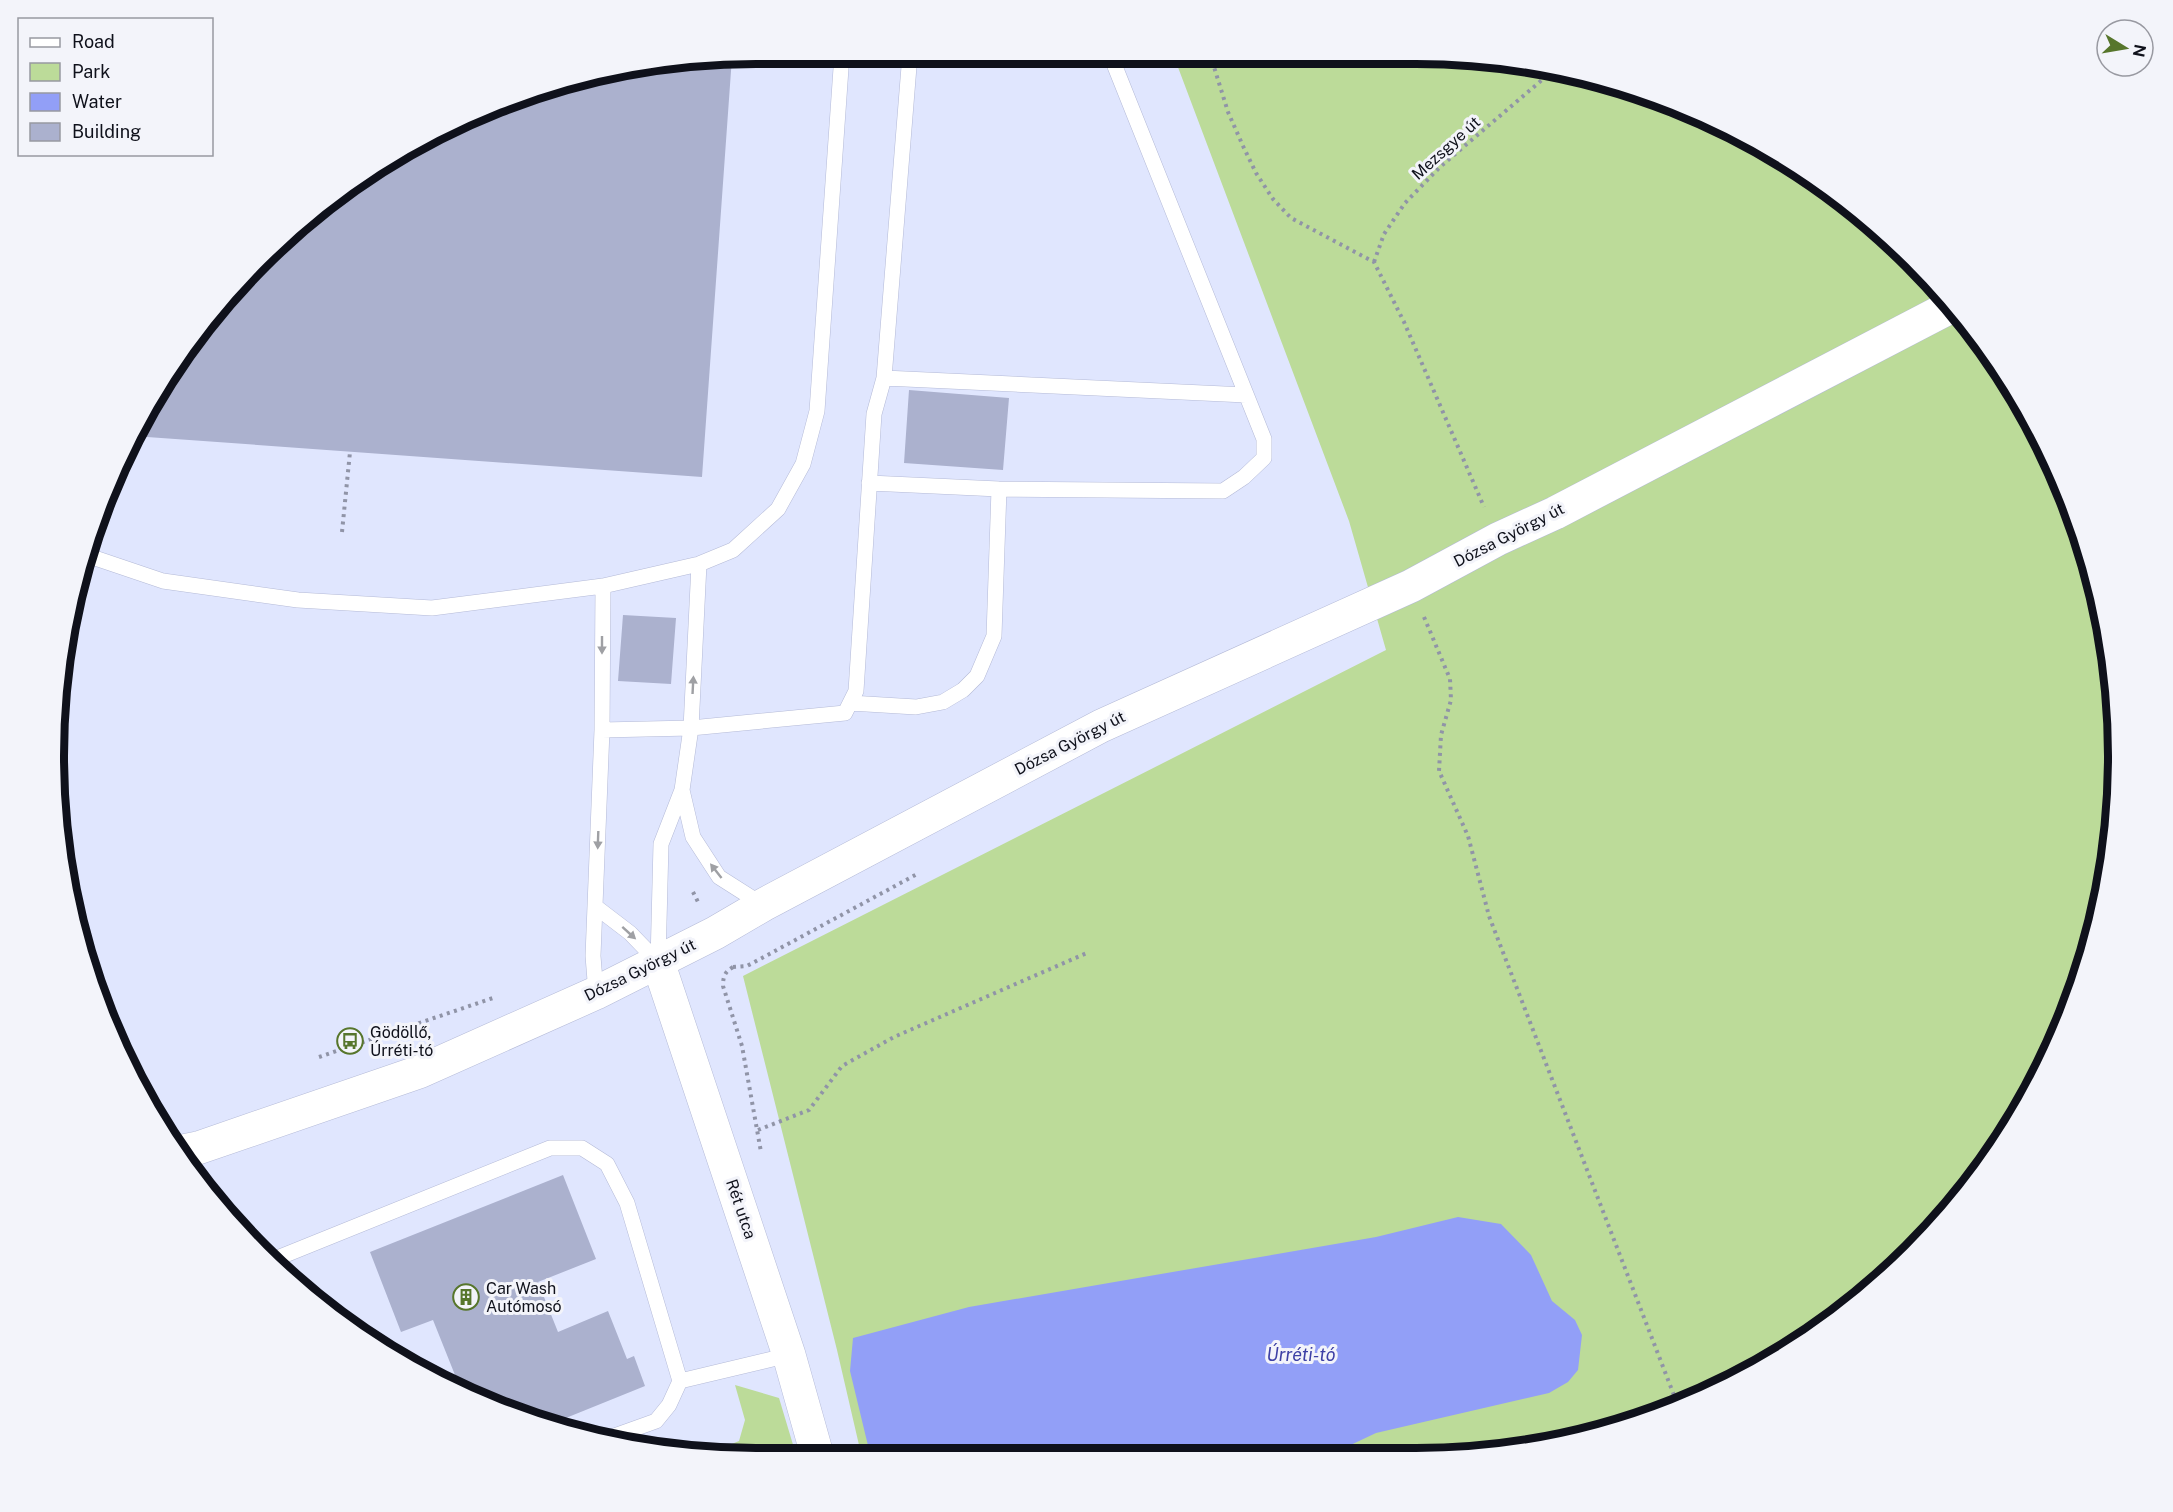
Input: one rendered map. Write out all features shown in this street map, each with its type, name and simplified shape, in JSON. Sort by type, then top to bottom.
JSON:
[{"type":"main road","name":"Dózsa György út","points":[[188,1150],[420,1072],[596,993],[658,963],[1101,726],[1411,586],[1945,310]]},
{"type":"main road","name":"Rét utca","points":[[658,963],[789,1354],[815,1448]]},
{"type":"lane","points":[[94,558],[163,581],[298,600],[432,608],[603,586],[699,564],[733,550],[778,509],[803,464],[817,411],[841,64]]},
{"type":"lane","points":[[602,730],[691,728],[845,713],[856,691],[874,414],[884,378],[909,64]]},
{"type":"lane","points":[[869,483],[999,489],[1223,490],[1244,477],[1264,458],[1264,439],[1114,64]]},
{"type":"lane","points":[[884,378],[1246,394]]},
{"type":"lane","points":[[850,703],[916,707],[943,702],[963,690],[977,676],[994,636],[999,489]]},
{"type":"lane","points":[[658,963],[661,844],[682,790],[691,728],[699,564]]},
{"type":"lane","points":[[596,993],[593,956],[602,730],[603,586]]},
{"type":"lane","points":[[682,790],[693,837],[719,877],[763,905]]},
{"type":"lane","points":[[596,907],[630,933],[658,963]]},
{"type":"lane","points":[[280,1257],[550,1148],[582,1148],[607,1164],[627,1203],[680,1381],[669,1405],[656,1421],[620,1434]]},
{"type":"lane","points":[[680,1381],[789,1354]]},
{"type":"path","points":[[1213,64],[1228,112],[1243,146],[1256,173],[1273,199],[1291,218],[1374,262],[1404,322],[1498,539]]},
{"type":"path","name":"Mezsgye út","points":[[1374,262],[1384,234],[1405,203],[1440,167],[1546,77]]},
{"type":"path","points":[[342,532],[350,452]]},
{"type":"path","points":[[1411,586],[1450,679],[1451,700],[1441,735],[1439,771],[1468,836],[1489,916],[1675,1398]]},
{"type":"path","points":[[660,914],[719,877]]},
{"type":"path","points":[[758,1130],[809,1110],[842,1066],[894,1037],[1089,952]]},
{"type":"path","points":[[733,967],[723,978],[723,986],[742,1046],[762,1159]]},
{"type":"path","points":[[319,1057],[500,996]]},
{"type":"green space","points":[[1177,64],[1462,66],[1507,70],[1596,88],[1682,117],[1763,157],[1838,207],[1873,236],[1937,300],[1966,335],[2016,410],[2056,491],[2072,534],[2085,577],[2103,666],[2107,711],[2107,801],[2103,846],[2095,891],[2085,935],[2056,1021],[2016,1102],[1966,1177],[1937,1212],[1873,1276],[1838,1305],[1763,1355],[1723,1376],[1682,1395],[1596,1424],[1507,1442],[1417,1448],[860,1448],[743,976],[1386,650],[1349,521]]},
{"type":"green space","points":[[735,1385],[779,1398],[794,1448],[725,1447],[739,1441],[745,1420]]},
{"type":"water","name":"Úrréti-tó","points":[[1458,1217],[1501,1224],[1531,1255],[1552,1301],[1575,1320],[1582,1335],[1578,1370],[1568,1382],[1549,1393],[1376,1433],[1344,1448],[869,1448],[850,1371],[853,1338],[969,1307],[1376,1237]]},
{"type":"building","points":[[731,65],[702,477],[143,437],[157,410],[207,335],[267,267],[335,207],[410,157],[491,117],[577,88],[666,70]]},
{"type":"building","points":[[909,390],[1009,398],[1003,470],[904,463]]},
{"type":"building","points":[[623,615],[676,618],[671,684],[618,681]]},
{"type":"building","name":"Car Wash Autómosó","points":[[563,1175],[596,1259],[538,1282],[558,1332],[608,1311],[627,1359],[634,1356],[645,1386],[562,1420],[491,1395],[451,1377],[455,1375],[433,1320],[401,1332],[370,1252]]},
{"type":"place","name":"Gödöllő, Úrréti-tó","points":[[350,1041]]},
{"type":"place","name":"Car Wash Autómosó","points":[[466,1297]]}]
